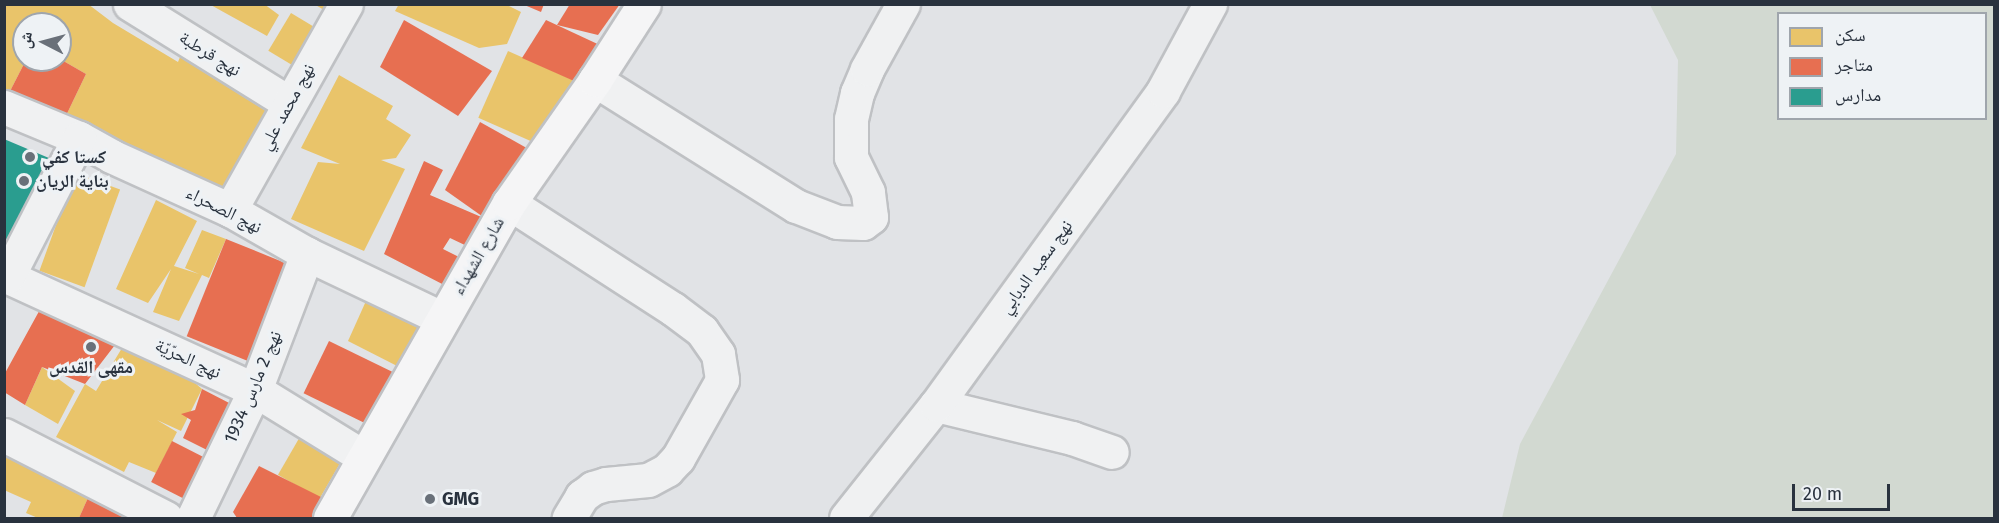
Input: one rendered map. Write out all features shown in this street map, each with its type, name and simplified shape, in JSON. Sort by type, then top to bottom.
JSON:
[{"type":"main road","name":"شارع الشهداء","points":[[330,519],[441,318],[509,203],[595,80],[644,4]]},
{"type":"street","name":"نهج قرطبة","points":[[130,4],[289,103]]},
{"type":"street","name":"نهج محمد علي","points":[[230,210],[346,4]]},
{"type":"street","points":[[595,80],[796,206],[837,222],[863,223],[871,217],[868,192],[851,157],[851,119],[857,93],[867,69],[903,4]]},
{"type":"street","name":"نهج سعيد الدبابي","points":[[846,519],[936,405],[1163,91],[1210,4]]},
{"type":"street","name":"نهج الصحراء","points":[[4,107],[79,138],[111,156],[230,210],[307,254],[441,318]]},
{"type":"street","points":[[6,276],[79,138]]},
{"type":"street","points":[[509,203],[673,309],[702,331],[718,354],[722,380],[678,458],[667,470],[648,480],[606,484],[593,488],[582,496],[569,519]]},
{"type":"street","name":"نهج 2 مارس 1934","points":[[193,519],[255,390],[307,254]]},
{"type":"street","name":"نهج الحرّيّة","points":[[6,276],[255,390],[364,457]]},
{"type":"street","points":[[936,405],[1072,438],[1112,452]]},
{"type":"street","points":[[4,435],[166,519]]},
{"type":"shaded area","points":[[1650,5],[1994,5],[1994,518],[1502,518],[1520,444],[1676,154],[1678,60]]},
{"type":"building: سكن","points":[[4,4],[88,4],[113,23],[178,62],[180,57],[271,114],[227,203],[62,124],[86,74],[72,66],[72,12],[12,12],[12,72],[20,72],[7,97],[4,96]]},
{"type":"building: سكن","points":[[209,4],[264,4],[279,15],[267,36]]},
{"type":"building: سكن","points":[[314,4],[334,4],[329,13]]},
{"type":"building: سكن","points":[[399,4],[505,4],[521,12],[507,44],[479,48],[395,11]]},
{"type":"building: سكن","points":[[291,13],[319,30],[297,68],[268,51]]},
{"type":"building: سكن","points":[[508,51],[574,80],[544,147],[478,118]]},
{"type":"building: سكن","points":[[339,75],[393,106],[386,119],[411,135],[396,158],[381,160],[405,169],[364,251],[291,219],[318,162],[340,164],[301,148]]},
{"type":"building: سكن","points":[[75,173],[120,189],[85,287],[39,271]]},
{"type":"building: سكن","points":[[156,200],[197,221],[174,266],[199,274],[185,268],[202,230],[226,239],[209,278],[202,275],[179,321],[153,312],[171,269],[148,303],[116,289]]},
{"type":"building: سكن","points":[[366,301],[427,327],[403,369],[348,341]]},
{"type":"building: سكن","points":[[125,343],[181,371],[202,389],[181,431],[157,420],[177,432],[156,473],[129,462],[124,472],[56,437],[85,384],[96,391]]},
{"type":"building: سكن","points":[[42,367],[75,391],[58,424],[25,405]]},
{"type":"building: سكن","points":[[301,435],[343,459],[320,499],[278,475]]},
{"type":"building: سكن","points":[[4,451],[91,491],[79,518],[38,518],[26,513],[31,502],[4,490]]},
{"type":"building: متاجر","points":[[522,4],[544,4],[541,12]]},
{"type":"building: متاجر","points":[[570,4],[620,4],[598,35],[557,25]]},
{"type":"building: متاجر","points":[[404,20],[492,71],[458,116],[380,67]]},
{"type":"building: متاجر","points":[[546,20],[604,47],[574,81],[522,58]]},
{"type":"building: متاجر","points":[[72,66],[86,74],[62,124],[7,97],[20,72],[72,72]]},
{"type":"building: متاجر","points":[[480,122],[532,151],[486,219],[445,190]]},
{"type":"building: متاجر","points":[[424,161],[443,170],[430,195],[486,219],[469,247],[450,238],[443,249],[465,260],[448,287],[384,254]]},
{"type":"building: متاجر","points":[[226,239],[291,265],[252,363],[187,336]]},
{"type":"building: متاجر","points":[[43,304],[118,341],[85,384],[42,367],[25,405],[4,392],[4,375]]},
{"type":"building: متاجر","points":[[329,341],[394,373],[368,425],[304,393]]},
{"type":"building: متاجر","points":[[202,389],[235,406],[213,453],[183,438],[191,420],[181,414],[195,410]]},
{"type":"building: متاجر","points":[[172,441],[211,461],[190,502],[151,482]]},
{"type":"building: متاجر","points":[[259,466],[323,498],[313,518],[237,518],[233,512]]},
{"type":"building: متاجر","points":[[91,491],[143,518],[79,518]]},
{"type":"building: مدارس","name":"بناية الريان","points":[[4,139],[56,161],[4,246]]},
{"type":"place","name":"كستا كفي","points":[[30,157]]},
{"type":"place","name":"بناية الريان","points":[[24,181]]},
{"type":"place","name":"مقهى القدس","points":[[91,347]]},
{"type":"place","name":"GMG","points":[[430,499]]}]
